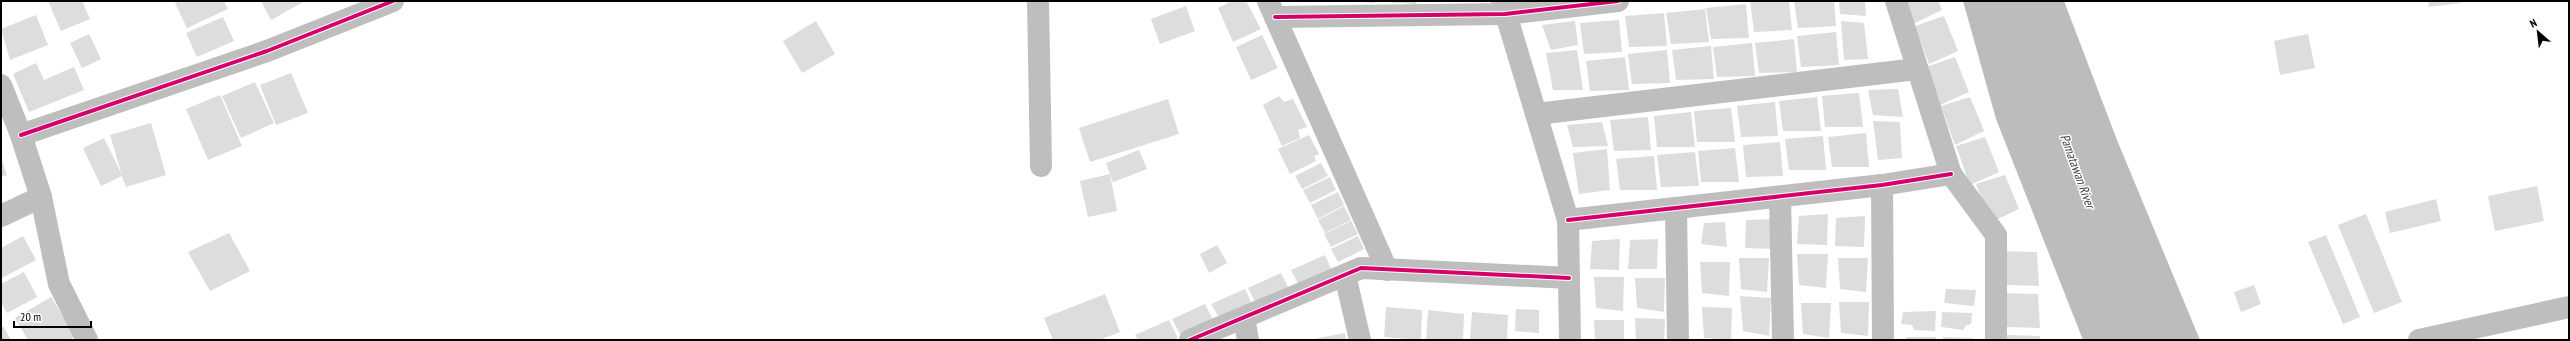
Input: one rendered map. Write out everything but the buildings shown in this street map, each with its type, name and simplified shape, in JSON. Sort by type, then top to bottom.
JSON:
[{"type":"street","points":[[21,135],[267,51],[393,1]]},
{"type":"street","points":[[1038,1],[1041,166]]},
{"type":"street","points":[[1387,270],[1271,9],[1504,8],[1618,1]]},
{"type":"street","points":[[1896,1],[1951,174],[1996,235],[1996,340]]},
{"type":"street","points":[[1504,8],[1568,220],[1570,340]]},
{"type":"street","points":[[1536,114],[1917,69]]},
{"type":"street","points":[[1,85],[21,135],[41,198],[59,284],[87,340]]},
{"type":"street","points":[[1568,220],[1882,185],[1951,174]]},
{"type":"street","points":[[1882,185],[1883,340]]},
{"type":"street","points":[[1780,196],[1783,340]]},
{"type":"street","points":[[1,216],[41,198]]},
{"type":"street","points":[[1676,208],[1678,340]]},
{"type":"street","points":[[1190,340],[1361,268],[1569,278]]},
{"type":"street","points":[[1345,275],[1360,340]]},
{"type":"street","points":[[2419,340],[2569,308]]},
{"type":"street","points":[[1244,318],[1248,340]]},
{"type":"water","name":"Pamatawan River","points":[[1963,1],[2064,1],[2117,140],[2200,340],[2083,340],[1996,119]]},
{"type":"cycle path","points":[[21,135],[267,51],[393,1]]},
{"type":"cycle path","points":[[1275,17],[1505,14],[1618,1]]},
{"type":"cycle path","points":[[1568,220],[1882,185],[1951,174]]},
{"type":"cycle path","points":[[1190,340],[1361,268],[1569,278]]}]
